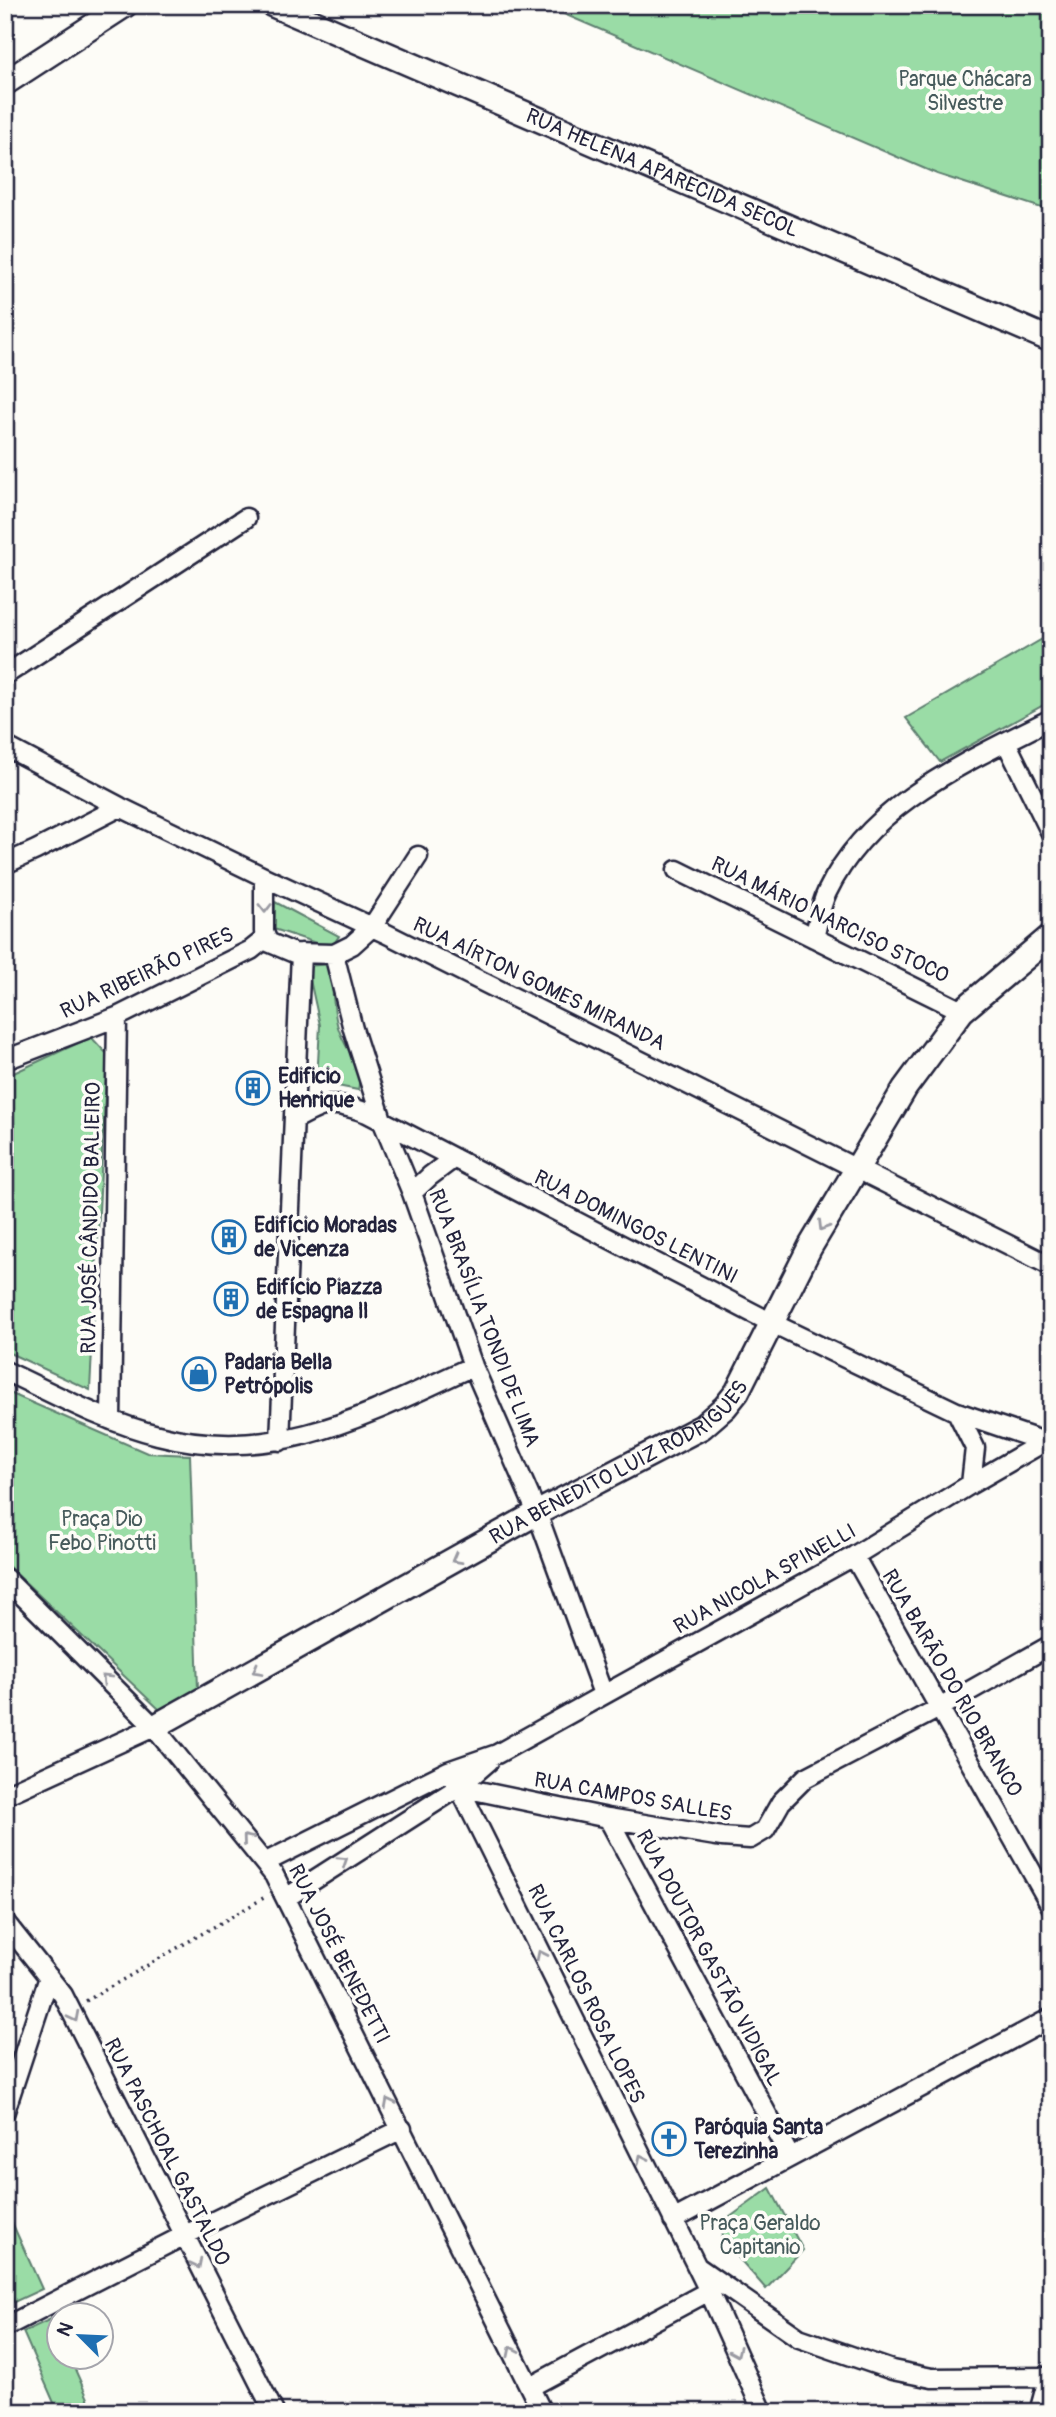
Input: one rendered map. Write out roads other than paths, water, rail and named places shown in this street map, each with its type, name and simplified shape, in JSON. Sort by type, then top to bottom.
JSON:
[{"type":"street","points":[[5,83],[125,5]]},
{"type":"street","name":"RUA HELENA APARECIDA SECOL","points":[[273,5],[1048,336]]},
{"type":"street","points":[[5,675],[246,518]]},
{"type":"street","points":[[814,938],[825,894],[856,844],[912,793],[1051,719]]},
{"type":"street","points":[[1006,742],[1051,834]]},
{"type":"street","name":"RUA AÍRTON GOMES MIRANDA","points":[[5,746],[120,807],[372,927],[1051,1266]]},
{"type":"street","points":[[5,864],[120,807]]},
{"type":"street","points":[[264,877],[268,942],[301,953],[334,954],[352,945],[372,927],[418,856]]},
{"type":"street","name":"RUA MÁRIO NARCISO STOCO","points":[[677,870],[962,1011]]},
{"type":"street","name":"RUA BENEDITO LUIZ RODRIGUES","points":[[5,1795],[154,1727],[537,1513],[702,1427],[737,1392],[810,1247],[905,1088],[962,1011],[1051,936]]},
{"type":"street","name":"RUA RIBEIRÃO PIRES","points":[[5,1060],[117,1017],[251,950],[266,938]]},
{"type":"street","points":[[280,1441],[301,953]]},
{"type":"street","name":"RUA BRASÍLIA TONDI DE LIMA","points":[[334,954],[353,1029],[382,1120],[412,1193],[473,1366],[537,1513],[603,1694]]},
{"type":"street","name":"RUA JOSÉ CÂNDIDO BALIEIRO","points":[[111,1420],[117,1017]]},
{"type":"street","name":"RUA DOMINGOS LENTINI","points":[[294,1120],[321,1105],[332,1104],[356,1109],[382,1120],[772,1324],[957,1412],[1048,1440]]},
{"type":"street","points":[[412,1193],[454,1158]]},
{"type":"street","points":[[5,1371],[111,1420],[158,1436],[227,1446],[280,1441],[349,1423],[473,1366]]},
{"type":"street","points":[[957,1412],[975,1448],[971,1484]]},
{"type":"street","name":"RUA NICOLA SPINELLI","points":[[266,1862],[448,1771],[497,1754],[854,1556],[1048,1440]]},
{"type":"street","name":"RUA BARÃO DO RIO BRANCO","points":[[854,1556],[1051,1906]]},
{"type":"street","name":"RUA JOSÉ BENEDETTI","points":[[5,1578],[154,1727],[266,1862],[542,2412]]},
{"type":"street","name":"RUA CAMPOS SALLES","points":[[458,1787],[608,1818],[750,1839],[765,1830],[781,1802],[805,1778],[941,1707],[1051,1645]]},
{"type":"street","name":"RUA NICOLA SPINELLI","points":[[283,1893],[458,1787],[497,1754]]},
{"type":"street","points":[[448,1771],[458,1787]]},
{"type":"street","name":"RUA CARLOS ROSA LOPES","points":[[458,1787],[709,2291],[763,2412]]},
{"type":"street","name":"RUA DOUTOR GASTÃO VIDIGAL","points":[[608,1818],[790,2157]]},
{"type":"street","name":"RUA PASCHOAL GASTALDO","points":[[5,1922],[49,1977],[71,2010],[274,2412]]},
{"type":"street","points":[[5,2111],[49,1977]]},
{"type":"street","points":[[673,2220],[1051,2018]]},
{"type":"street","points":[[5,2328],[183,2236],[402,2129]]},
{"type":"street","points":[[696,2266],[799,2338],[892,2370],[932,2378],[1049,2378],[1039,2412]]},
{"type":"street","points":[[530,2387],[709,2291]]},
{"type":"place","name":"Edificio Henrique","points":[[253,1088]]},
{"type":"place","name":"Edifício Moradas de Vicenza","points":[[229,1237]]},
{"type":"place","name":"Edifício Piazza de Espagna ll","points":[[231,1299]]},
{"type":"place","name":"Padaria Bella Petrópolis","points":[[199,1374]]},
{"type":"place","name":"Paróquia Santa Terezinha","points":[[669,2139]]},
{"type":"park label","name":"Parque Chácara Silvestre","points":[[965,91]]},
{"type":"park label","name":"Praça Dio Febo Pinotti","points":[[102,1531]]},
{"type":"park label","name":"Praça Geraldo Capitanio","points":[[760,2235]]}]
